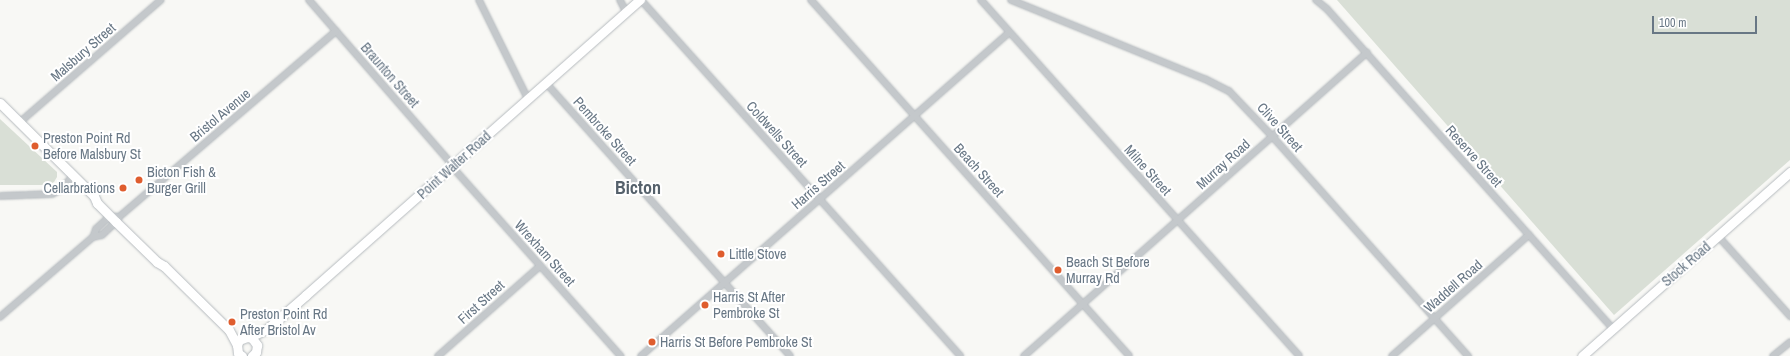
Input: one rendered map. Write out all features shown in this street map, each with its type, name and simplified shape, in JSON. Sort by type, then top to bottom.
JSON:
[{"type":"street","name":"Malsbury Street","points":[[20,122],[161,0]]},
{"type":"street","name":"Braunton Street","points":[[309,0],[453,166]]},
{"type":"street","points":[[479,0],[528,99]]},
{"type":"street","points":[[620,0],[626,12]]},
{"type":"street","name":"Point Walter Road","points":[[237,352],[239,340],[267,329],[640,0]]},
{"type":"street","name":"Coldwells Street","points":[[640,0],[960,356]]},
{"type":"street","name":"Beach Street","points":[[811,0],[1129,356]]},
{"type":"street","name":"Clive Street","points":[[1011,0],[1218,84],[1241,101],[1468,356]]},
{"type":"street","name":"Reserve Street","points":[[1316,0],[1327,9],[1613,329]]},
{"type":"street","name":"Milne Street","points":[[984,1],[1010,33],[1298,356]]},
{"type":"street","name":"Bristol Avenue","points":[[0,317],[94,237],[102,235],[117,217],[336,31]]},
{"type":"street","name":"Harris Street","points":[[642,356],[1010,33]]},
{"type":"street","name":"Murray Road","points":[[1024,356],[1366,53]]},
{"type":"street","name":"Pembroke Street","points":[[546,83],[790,356]]},
{"type":"street","points":[[0,102],[94,196],[97,203],[117,217],[157,262],[164,266],[229,330],[247,337]]},
{"type":"street","name":"Wrexham Street","points":[[453,166],[621,356]]},
{"type":"street","name":"Stock Road","points":[[1582,356],[1790,172]]},
{"type":"street","points":[[0,196],[52,194],[60,190],[73,176]]},
{"type":"street","name":"Waddell Road","points":[[1392,356],[1529,235]]},
{"type":"street","points":[[1718,236],[1790,316]]},
{"type":"street","name":"First Street","points":[[438,356],[540,266]]},
{"type":"street","name":"Point Walter Road","points":[[257,352],[267,329]]},
{"type":"street","points":[[229,330],[237,352]]},
{"type":"street","name":"Point Walter Road","points":[[247,337],[257,352]]},
{"type":"street","points":[[1773,356],[1790,342]]},
{"type":"shaded area","points":[[1337,0],[1790,0],[1790,160],[1614,315]]},
{"type":"shaded area","points":[[0,119],[57,172],[57,177],[54,182],[48,185],[0,185]]},
{"type":"place","name":"Preston Point Rd Before Malsbury St","points":[[35,146]]},
{"type":"place","name":"Bicton Fish & Burger Grill","points":[[139,180]]},
{"type":"place","name":"Cellarbrations","points":[[123,188]]},
{"type":"place","name":"Little Stove","points":[[721,254]]},
{"type":"place","name":"Beach St Before Murray Rd","points":[[1058,270]]},
{"type":"place","name":"Harris St After Pembroke St","points":[[705,305]]},
{"type":"place","name":"Preston Point Rd After Bristol Av","points":[[232,322]]},
{"type":"place","name":"Harris St Before Pembroke St","points":[[652,342]]},
{"type":"district","name":"Bicton","points":[[638,188]]}]
